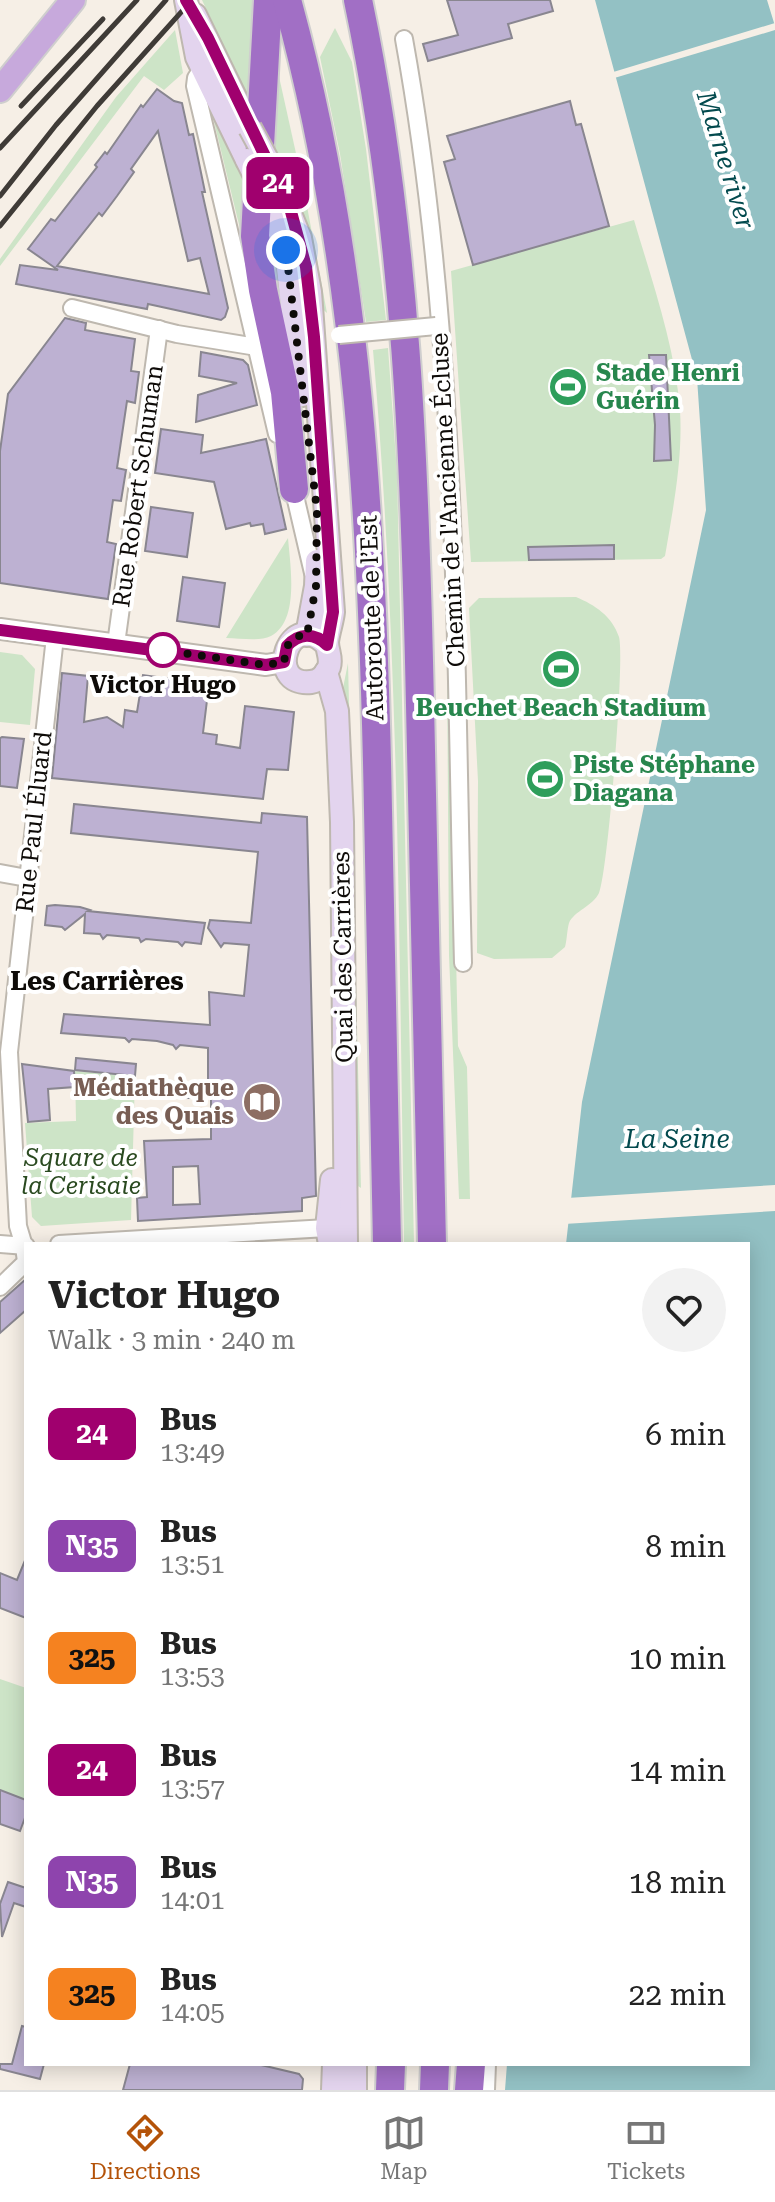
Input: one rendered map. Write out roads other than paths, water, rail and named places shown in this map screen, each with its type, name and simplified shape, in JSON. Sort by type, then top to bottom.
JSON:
[{"type":"highway","points":[[268,0],[255,236],[285,392],[294,489]]},
{"type":"highway","name":"Autoroute de l’Est","points":[[287,0],[307,80],[336,231],[358,388],[374,624],[387,1242]]},
{"type":"highway","name":"Autoroute de l’Est","points":[[358,0],[387,159],[409,366],[418,603],[432,1242]]},
{"type":"highway","points":[[390,2090],[391,2066]]},
{"type":"highway","points":[[434,2090],[435,2066]]},
{"type":"highway","points":[[469,2090],[471,2066]]},
{"type":"main road","points":[[0,90],[73,0]]},
{"type":"main road","points":[[186,0],[202,69],[267,200],[318,337],[317,640],[331,660],[318,677],[296,679],[286,669],[284,662],[287,646],[299,636],[317,640]]},
{"type":"main road","points":[[186,0],[270,165],[300,238],[318,337],[333,612],[317,640]]},
{"type":"main road","name":"Quai des Carrières","points":[[318,677],[319,700],[326,727],[334,1107],[332,1187],[336,1232]]},
{"type":"main road","points":[[321,2090],[322,2066]]},
{"type":"main road","points":[[333,2090],[334,2066]]},
{"type":"main road","points":[[355,2066],[355,2090]]},
{"type":"street","name":"Chemin de l'Ancienne Écluse","points":[[404,39],[416,108],[438,326],[453,566],[463,963]]},
{"type":"street","points":[[202,69],[195,82],[283,459],[294,489],[316,586]]},
{"type":"street","points":[[72,308],[208,340],[257,347]]},
{"type":"street","points":[[318,337],[438,326]]},
{"type":"street","name":"Rue Robert Schuman","points":[[116,644],[159,329]]},
{"type":"street","points":[[0,629],[266,665],[284,662]]},
{"type":"street","name":"Rue Paul Éluard","points":[[24,1243],[18,1226],[4,1052],[55,637]]},
{"type":"street","points":[[0,873],[27,878]]},
{"type":"street","points":[[120,1242],[336,1232]]},
{"type":"street","points":[[0,1244],[24,1246]]},
{"type":"street","points":[[0,1287],[24,1264]]},
{"type":"street","points":[[486,2090],[487,2066]]},
{"type":"water","name":"La Seine","points":[[595,0],[767,0],[775,26],[775,2090],[505,2090],[507,2066],[750,2066],[750,1242],[566,1242],[582,1102],[706,510],[697,378]]},
{"type":"railway","points":[[0,148],[137,0]]},
{"type":"railway","points":[[0,196],[56,125],[166,0]]},
{"type":"railway","points":[[0,226],[97,106],[192,0]]},
{"type":"railway","points":[[21,106],[103,19]]},
{"type":"place","name":"Stade Henri Guérin","points":[[568,387]]},
{"type":"place","name":"Victor Hugo","points":[[163,650]]},
{"type":"place","name":"Beuchet Beach Stadium","points":[[561,669]]},
{"type":"place","name":"Piste Stéphane Diagana","points":[[545,779]]},
{"type":"place","name":"Médiathèque des Quais","points":[[262,1102]]},
{"type":"district","name":"Les Carrières","points":[[97,981]]},
{"type":"water label","name":"Marne river","points":[[726,160]]},
{"type":"park label","name":"Square de la Cerisaie","points":[[81,1172]]}]
